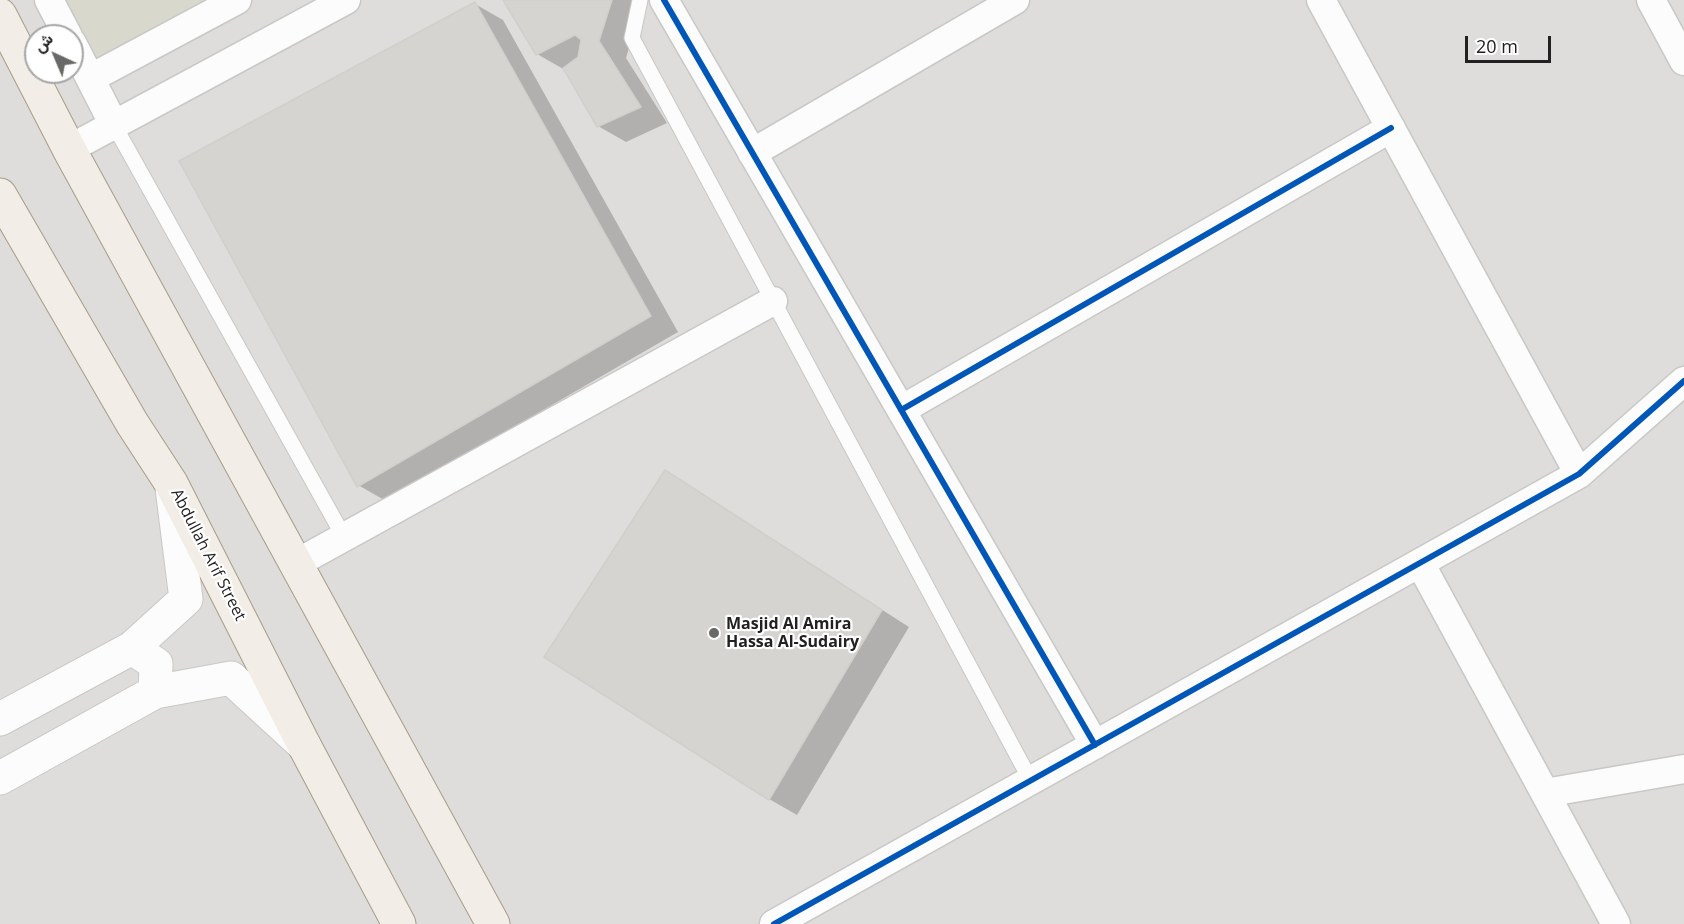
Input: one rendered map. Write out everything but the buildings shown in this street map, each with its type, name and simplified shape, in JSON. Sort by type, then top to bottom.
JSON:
[{"type":"main road","points":[[0,15],[69,149],[493,924]]},
{"type":"main road","name":"Abdullah Arif Street","points":[[0,195],[132,423],[171,483],[399,924]]},
{"type":"street","points":[[49,0],[62,24]]},
{"type":"street","points":[[91,78],[237,0]]},
{"type":"street","points":[[69,149],[346,0]]},
{"type":"street","points":[[664,0],[1095,745]]},
{"type":"street","points":[[752,153],[1015,0]]},
{"type":"street","points":[[1320,0],[1580,474]]},
{"type":"street","points":[[1651,0],[1684,61]]},
{"type":"street","points":[[84,65],[114,125]]},
{"type":"street","points":[[901,410],[1390,128]]},
{"type":"street","points":[[297,563],[773,301]]},
{"type":"street","points":[[779,923],[1580,474],[1684,381]]},
{"type":"street","points":[[0,719],[132,648],[186,599],[171,483]]},
{"type":"street","points":[[1420,563],[1616,924]]},
{"type":"street","points":[[132,648],[156,664],[155,692]]},
{"type":"street","points":[[0,778],[155,692],[231,678],[304,744]]},
{"type":"street","points":[[1545,793],[1684,768]]},
{"type":"lane","points":[[640,0],[632,38],[1031,781]]},
{"type":"lane","points":[[114,125],[344,537]]},
{"type":"shaded area","points":[[0,0],[1684,0],[1684,924],[0,924]]},
{"type":"shaded area","points":[[62,0],[214,0],[95,64],[84,43],[84,24],[74,24]]},
{"type":"cycle path","points":[[664,0],[1095,745]]},
{"type":"cycle path","points":[[901,410],[1391,128]]},
{"type":"cycle path","points":[[774,924],[1579,474],[1684,381]]},
{"type":"place","name":"Masjid Al Amira Hassa Al-Sudairy","points":[[714,633]]}]
